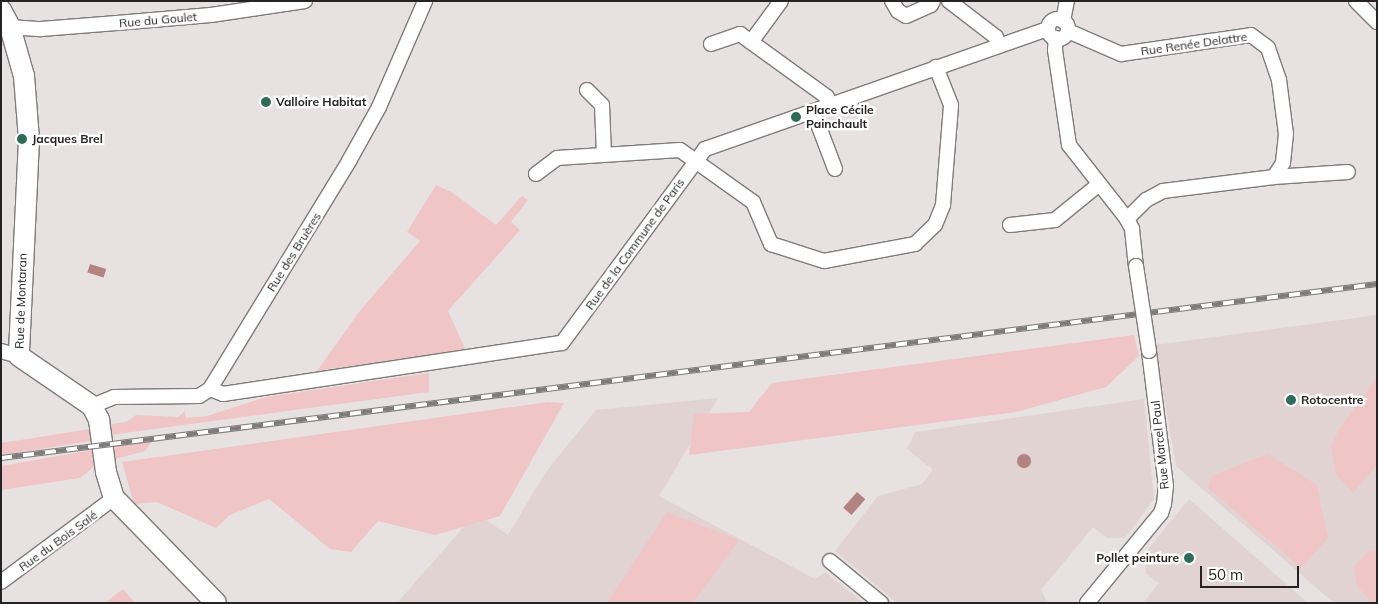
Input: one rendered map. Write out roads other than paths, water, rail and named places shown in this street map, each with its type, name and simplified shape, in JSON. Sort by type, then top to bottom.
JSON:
[{"type":"street","name":"Rue du Goulet","points":[[6,19],[41,30],[211,15],[304,1]]},
{"type":"street","name":"Rue des Bruères","points":[[210,389],[349,161],[379,107],[425,1]]},
{"type":"street","points":[[751,42],[781,1]]},
{"type":"street","points":[[892,1],[898,11],[906,16],[931,5],[933,1]]},
{"type":"street","points":[[949,1],[996,37],[998,45]]},
{"type":"street","points":[[1067,1],[1059,30],[1058,74],[1069,145],[1098,185],[1127,220],[1146,200],[1163,192],[1274,177],[1348,172]]},
{"type":"street","points":[[1356,1],[1377,22]]},
{"type":"street","name":"Rue de Montaran","points":[[6,19],[24,76],[28,140],[10,353],[92,406]]},
{"type":"street","name":"Rue de la Commune de Paris","points":[[210,389],[223,394],[562,344],[705,149],[998,45],[1059,30]]},
{"type":"street","name":"Rue Renée Delattre","points":[[1059,30],[1121,54],[1245,35],[1259,39],[1268,48],[1279,80],[1286,134],[1283,163],[1274,177]]},
{"type":"street","points":[[712,44],[740,34],[827,97],[830,104]]},
{"type":"street","points":[[536,174],[556,158],[680,150],[753,202],[771,244],[824,261],[915,244],[929,232],[943,205],[951,105],[936,67]]},
{"type":"street","points":[[587,90],[602,105],[604,154]]},
{"type":"street","points":[[813,111],[835,169]]},
{"type":"street","points":[[1010,225],[1055,220],[1098,185]]},
{"type":"street","name":"Rue Marcel Paul","points":[[1086,603],[1161,513],[1165,482],[1132,229],[1127,220]]},
{"type":"street","points":[[210,389],[199,396],[114,397],[92,406],[99,420],[106,472],[114,498],[216,603]]},
{"type":"street","name":"Rue du Bois Salé","points":[[1,582],[114,498]]},
{"type":"street","points":[[830,560],[881,603]]},
{"type":"railway","points":[[1,458],[1377,284]]},
{"type":"place","name":"Valloire Habitat","points":[[266,102]]},
{"type":"place","name":"Place Cécile Painchault","points":[[796,117]]},
{"type":"place","name":"Jacques Brel","points":[[22,139]]},
{"type":"place","name":"Rotocentre","points":[[1291,400]]},
{"type":"place","name":"Pollet peinture","points":[[1189,558]]}]
